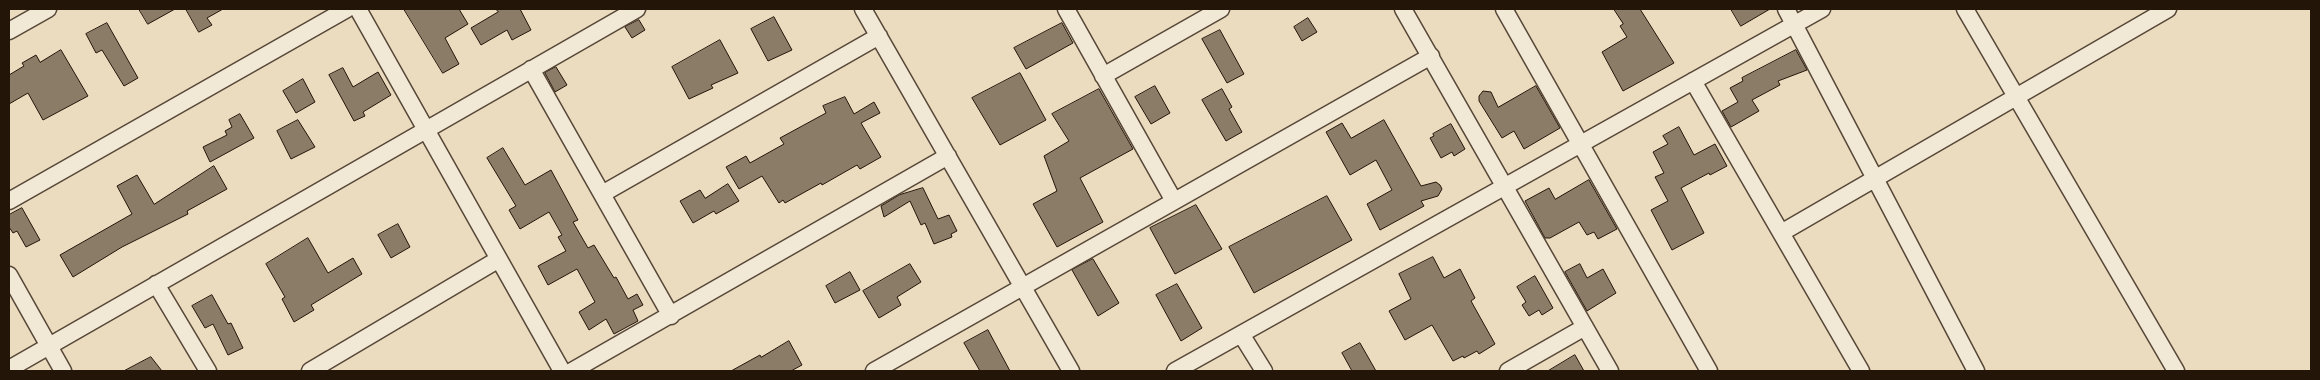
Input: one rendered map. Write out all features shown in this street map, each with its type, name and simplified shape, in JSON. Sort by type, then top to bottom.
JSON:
[{"type":"street","points":[[9,29],[48,9]]},
{"type":"street","points":[[9,202],[347,9]]},
{"type":"street","points":[[358,9],[562,371]]},
{"type":"street","points":[[9,369],[637,9]]},
{"type":"street","points":[[863,9],[1071,371]]},
{"type":"street","points":[[1066,9],[1174,201]]},
{"type":"street","points":[[1103,76],[1220,9]]},
{"type":"street","points":[[1403,9],[1610,371]]},
{"type":"street","points":[[1504,9],[1708,371]]},
{"type":"street","points":[[1786,9],[1976,371]]},
{"type":"street","points":[[1175,371],[1822,9]]},
{"type":"street","points":[[1965,9],[2176,371]]},
{"type":"street","points":[[1780,233],[2168,9]]},
{"type":"street","points":[[602,194],[879,36]]},
{"type":"street","points":[[874,371],[1430,56]]},
{"type":"street","points":[[531,69],[671,316]]},
{"type":"street","points":[[1692,81],[1861,371]]},
{"type":"street","points":[[572,371],[948,156]]},
{"type":"street","points":[[310,371],[499,259]]},
{"type":"street","points":[[9,275],[63,371]]},
{"type":"street","points":[[156,284],[208,371]]},
{"type":"street","points":[[1508,371],[1584,327]]},
{"type":"street","points":[[1241,334],[1264,371]]},
{"type":"building","points":[[139,9],[175,9],[148,24]]},
{"type":"building","points":[[186,9],[223,9],[207,18],[212,25],[199,32]]},
{"type":"building","points":[[404,9],[459,9],[468,24],[445,38],[459,64],[443,73]]},
{"type":"building","points":[[496,9],[520,9],[531,30],[512,40],[507,30],[481,45],[471,28],[498,12]]},
{"type":"building","points":[[1614,9],[1640,9],[1674,63],[1623,91],[1602,52],[1627,37],[1620,26],[1623,24]]},
{"type":"building","points":[[1731,9],[1770,9],[1741,26]]},
{"type":"building","points":[[774,17],[792,50],[768,61],[751,29]]},
{"type":"building","points":[[1308,18],[1317,32],[1302,41],[1294,27]]},
{"type":"building","points":[[639,20],[645,30],[632,38],[625,27]]},
{"type":"building","points":[[107,23],[138,78],[124,86],[102,50],[96,53],[86,34]]},
{"type":"building","points":[[1062,23],[1073,43],[1026,69],[1014,48]]},
{"type":"building","points":[[1220,30],[1244,74],[1227,83],[1202,39]]},
{"type":"building","points":[[720,40],[738,73],[711,85],[713,88],[689,99],[672,67]]},
{"type":"building","points":[[61,50],[88,96],[43,120],[28,93],[9,104],[9,75],[24,66],[22,63],[36,55],[40,62]]},
{"type":"building","points":[[1796,50],[1807,70],[1778,81],[1780,85],[1752,100],[1759,111],[1731,127],[1722,111],[1738,102],[1730,88],[1743,81],[1742,78]]},
{"type":"building","points":[[556,67],[567,85],[555,92],[545,73]]},
{"type":"building","points":[[343,68],[353,87],[378,72],[391,95],[363,112],[365,116],[354,121],[329,75]]},
{"type":"building","points":[[1020,73],[1046,120],[1000,145],[972,98]]},
{"type":"building","points":[[303,79],[315,102],[296,113],[283,91]]},
{"type":"building","points":[[1155,86],[1170,113],[1151,124],[1135,97]]},
{"type":"building","points":[[1536,86],[1560,128],[1524,149],[1514,131],[1502,138],[1479,101],[1479,96],[1483,91],[1491,92],[1498,107]]},
{"type":"building","points":[[1099,89],[1133,149],[1080,178],[1103,222],[1057,247],[1033,204],[1057,191],[1044,156],[1069,141],[1052,114]]},
{"type":"building","points":[[1222,89],[1232,107],[1229,109],[1242,132],[1226,141],[1202,100]]},
{"type":"building","points":[[845,97],[854,114],[874,102],[880,113],[861,123],[881,157],[860,169],[857,165],[785,203],[783,200],[779,203],[762,176],[739,189],[726,167],[746,156],[750,163],[784,144],[780,138],[826,113],[823,106]]},
{"type":"building","points":[[240,114],[254,138],[210,162],[203,147],[227,135],[225,131],[232,127],[229,120]]},
{"type":"building","points":[[298,120],[315,147],[291,159],[277,131]]},
{"type":"building","points":[[1384,120],[1421,186],[1436,182],[1442,189],[1438,196],[1421,201],[1424,206],[1380,230],[1367,204],[1392,190],[1376,160],[1350,175],[1326,132],[1342,123],[1351,138]]},
{"type":"building","points":[[1451,124],[1465,149],[1454,156],[1452,152],[1441,158],[1430,138],[1434,136],[1433,134]]},
{"type":"building","points":[[1679,127],[1694,155],[1715,144],[1727,166],[1681,188],[1704,233],[1672,250],[1651,210],[1668,201],[1655,177],[1664,173],[1653,152],[1668,144],[1663,136]]},
{"type":"building","points":[[503,148],[525,185],[551,170],[578,220],[573,222],[588,248],[594,245],[614,278],[616,277],[628,299],[637,294],[643,305],[633,310],[638,321],[614,334],[606,319],[589,330],[579,312],[595,302],[577,269],[548,285],[538,266],[566,251],[558,237],[562,235],[549,212],[520,229],[509,210],[516,206],[487,158]]},
{"type":"building","points":[[214,166],[227,189],[187,211],[188,214],[122,247],[73,277],[60,255],[132,214],[117,186],[137,175],[154,204]]},
{"type":"building","points":[[1589,180],[1617,229],[1598,239],[1594,232],[1587,235],[1579,222],[1550,238],[1545,238],[1525,201],[1549,188],[1555,199]]},
{"type":"building","points":[[728,184],[739,201],[716,214],[714,211],[693,223],[680,201],[700,190],[705,198]]},
{"type":"building","points":[[923,188],[938,219],[949,215],[957,231],[951,234],[952,237],[934,244],[925,223],[921,225],[910,201],[884,217],[881,206],[899,195]]},
{"type":"building","points":[[1327,196],[1352,240],[1254,293],[1229,247]]},
{"type":"building","points":[[1196,205],[1222,249],[1175,274],[1150,228]]},
{"type":"building","points":[[22,208],[40,240],[26,247],[17,231],[13,233],[9,227],[9,215]]},
{"type":"building","points":[[398,224],[410,247],[391,258],[378,235]]},
{"type":"building","points":[[308,238],[328,273],[353,258],[362,274],[311,305],[314,310],[294,322],[282,299],[285,297],[266,264]]},
{"type":"building","points":[[1433,257],[1444,278],[1460,269],[1475,298],[1471,301],[1495,344],[1479,354],[1477,351],[1453,361],[1432,325],[1405,340],[1389,311],[1411,299],[1399,274]]},
{"type":"building","points":[[1093,259],[1119,303],[1098,316],[1072,270]]},
{"type":"building","points":[[910,264],[921,282],[897,297],[901,305],[879,318],[863,291]]},
{"type":"building","points":[[1580,264],[1587,278],[1603,269],[1616,293],[1587,311],[1565,272]]},
{"type":"building","points":[[850,272],[860,290],[835,303],[826,286]]},
{"type":"building","points":[[1535,276],[1553,308],[1542,315],[1539,310],[1529,316],[1522,305],[1526,302],[1517,287]]},
{"type":"building","points":[[1177,284],[1202,328],[1181,341],[1156,295]]},
{"type":"building","points":[[212,295],[228,324],[231,323],[243,348],[228,355],[213,324],[205,328],[192,306]]},
{"type":"building","points":[[988,330],[1010,371],[980,371],[964,343]]},
{"type":"building","points":[[789,341],[802,365],[791,371],[731,371],[760,355],[761,357]]},
{"type":"building","points":[[1360,343],[1376,371],[1352,371],[1342,353]]},
{"type":"building","points":[[1575,355],[1584,371],[1548,371]]},
{"type":"building","points":[[151,357],[162,371],[124,371]]}]
